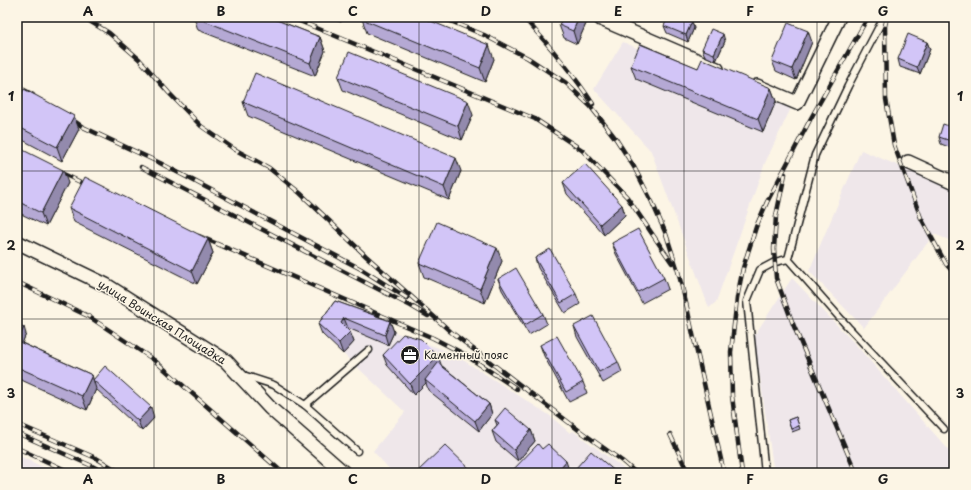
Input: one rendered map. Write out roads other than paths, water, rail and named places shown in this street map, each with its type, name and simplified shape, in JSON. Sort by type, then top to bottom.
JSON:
[{"type":"street","points":[[746,81],[797,103],[838,17]]},
{"type":"street","points":[[602,18],[732,75]]},
{"type":"street","points":[[908,162],[954,183]]},
{"type":"street","name":"улица Воинская Площадка","points":[[17,242],[106,284],[226,361],[240,374],[270,408],[344,473]]},
{"type":"lane","points":[[788,259],[815,155],[848,86],[884,17]]},
{"type":"lane","points":[[788,259],[848,327],[944,429]]},
{"type":"lane","points":[[765,473],[747,301],[760,270],[775,262],[788,259]]},
{"type":"lane","points":[[305,405],[369,350]]},
{"type":"lane","points":[[240,374],[274,384],[305,405],[357,451]]},
{"type":"railway","points":[[83,17],[109,33],[139,59],[201,126],[234,149],[269,168],[300,193],[366,256],[451,332],[636,473]]},
{"type":"railway","points":[[290,17],[535,119],[582,150],[627,197],[672,263]]},
{"type":"railway","points":[[441,17],[484,35],[528,58],[566,83],[591,107],[616,139],[634,167],[666,234],[678,271],[724,473]]},
{"type":"railway","points":[[523,17],[560,59],[593,104]]},
{"type":"railway","points":[[742,473],[732,396],[731,352],[737,298],[743,268],[756,227],[767,202],[811,118],[868,17]]},
{"type":"railway","points":[[887,17],[885,26],[886,99],[894,145],[921,218],[946,264],[954,273]]},
{"type":"railway","points":[[17,86],[33,95]]},
{"type":"railway","points":[[67,116],[83,127],[160,163],[361,269],[407,298]]},
{"type":"railway","points":[[141,167],[428,316]]},
{"type":"railway","points":[[55,170],[91,187]]},
{"type":"railway","points":[[785,174],[776,216],[774,249],[776,278],[793,324],[856,473]]},
{"type":"railway","points":[[199,236],[433,338],[464,354],[517,389]]},
{"type":"railway","points":[[17,282],[88,316],[154,360],[283,473]]},
{"type":"railway","points":[[17,424],[96,458],[121,473]]},
{"type":"railway","points":[[17,433],[105,473]]},
{"type":"railway","points":[[670,434],[688,473]]},
{"type":"railway","points":[[17,448],[72,473]]},
{"type":"place","name":"Каменный пояс","points":[[410,355]]}]
